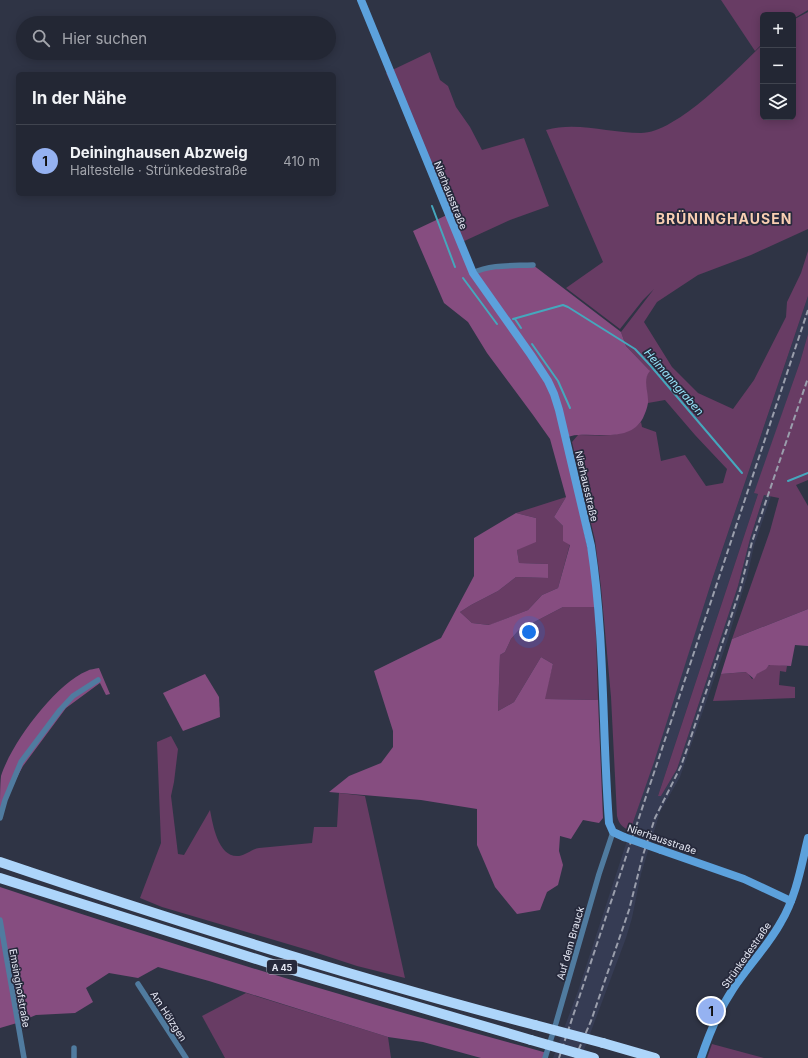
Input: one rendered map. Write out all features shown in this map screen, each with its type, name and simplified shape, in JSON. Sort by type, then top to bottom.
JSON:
[{"type":"highway","name":"A 45","points":[[0,862],[166,917],[293,956],[444,1001],[655,1058]]},
{"type":"highway","name":"A 45","points":[[0,878],[269,963],[594,1058]]},
{"type":"main road","name":"Nierhausstraße","points":[[361,0],[473,273],[548,381],[559,410],[591,546],[594,569],[599,615],[608,823],[613,832],[624,837],[744,879],[791,901]]},
{"type":"main road","name":"Strünkedestraße","points":[[701,1058],[715,1023],[733,989],[782,922],[800,874],[808,838]]},
{"type":"street","points":[[473,273],[480,269],[533,265]]},
{"type":"street","points":[[0,818],[5,800],[21,762],[60,710],[73,696],[98,680]]},
{"type":"street","name":"Auf dem Brauck","points":[[545,1058],[613,832]]},
{"type":"street","name":"Emsinghofstraße","points":[[0,920],[24,1058]]},
{"type":"street","name":"Am Hölzgen","points":[[138,984],[186,1058]]},
{"type":"street","points":[[74,1048],[74,1058]]},
{"type":"shaded area","points":[[721,0],[808,0],[808,10],[796,17],[796,12],[760,12],[760,46],[755,51]]},
{"type":"shaded area","points":[[808,12],[808,229],[751,255],[698,275],[657,302],[644,322],[672,367],[698,393],[733,409],[754,380],[786,317],[787,302],[801,273],[808,251],[808,296],[713,577],[654,762],[630,831],[621,825],[617,816],[611,697],[601,587],[595,540],[572,442],[578,435],[619,434],[641,422],[642,427],[656,432],[661,461],[685,455],[706,486],[723,483],[727,469],[665,400],[648,403],[645,380],[649,370],[626,346],[621,332],[654,289],[643,300],[620,329],[566,288],[603,262],[546,130],[581,127],[641,133],[656,130],[672,123],[706,98],[760,47],[760,120],[796,120],[796,18]]},
{"type":"shaded area","points":[[430,52],[440,80],[448,86],[456,107],[470,127],[482,150],[524,138],[549,206],[510,220],[460,243],[432,173],[386,73]]},
{"type":"shaded area","points":[[449,214],[473,273],[480,269],[533,265],[621,332],[626,346],[650,371],[646,378],[648,405],[643,418],[637,426],[623,433],[614,435],[576,435],[563,438],[591,563],[595,607],[563,607],[519,630],[511,639],[505,652],[500,655],[498,711],[514,702],[541,657],[553,664],[545,699],[598,700],[603,818],[599,823],[583,820],[571,839],[560,836],[559,851],[563,865],[558,885],[547,892],[540,910],[517,914],[495,887],[477,845],[477,809],[421,800],[329,792],[349,776],[381,763],[393,747],[393,731],[374,671],[441,638],[474,576],[474,538],[516,513],[536,518],[536,542],[517,550],[519,563],[548,564],[548,578],[516,577],[498,591],[460,612],[472,623],[489,625],[528,610],[542,595],[558,588],[570,545],[563,541],[563,526],[554,517],[566,497],[550,439],[487,353],[468,322],[444,303],[413,231]]},
{"type":"shaded area","points":[[808,296],[808,334],[800,362],[755,493],[758,494],[658,796],[661,796],[677,769],[738,586],[750,539],[781,443],[808,388],[754,546],[747,577],[727,642],[680,777],[660,812],[641,874],[632,918],[626,938],[581,1058],[553,1058],[578,991],[713,577]]},
{"type":"shaded area","points":[[808,334],[808,480],[796,485],[808,506],[808,609],[732,639],[770,531],[779,498],[764,495],[750,539],[738,586],[677,769],[661,796],[658,796],[758,494],[754,493],[800,362]]},
{"type":"shaded area","points":[[566,497],[554,517],[563,526],[570,544],[558,588],[542,595],[528,610],[490,625],[472,623],[460,612],[498,591],[516,577],[548,578],[548,564],[519,563],[517,550],[536,518],[516,513]]},
{"type":"shaded area","points":[[563,607],[595,607],[598,700],[544,699],[553,664],[541,657],[514,702],[498,711],[500,655],[505,652],[511,639],[519,630]]},
{"type":"shaded area","points":[[808,609],[808,646],[795,645],[791,666],[769,665],[766,669],[757,674],[754,679],[746,672],[721,674],[732,639]]},
{"type":"shaded area","points":[[772,664],[787,666],[786,672],[780,671],[779,685],[795,687],[795,698],[713,701],[721,674],[747,672],[752,679]]},
{"type":"shaded area","points":[[99,668],[110,694],[106,695],[100,683],[66,708],[23,766],[3,803],[0,813],[1,776],[6,763],[24,732],[48,701],[61,688],[88,670]]},
{"type":"shaded area","points":[[205,674],[219,697],[220,717],[183,731],[163,693]]},
{"type":"shaded area","points":[[171,736],[178,749],[171,796],[178,854],[184,855],[210,810],[215,832],[221,846],[226,852],[239,856],[259,848],[312,843],[314,827],[337,827],[339,793],[365,796],[405,978],[357,966],[162,907],[140,898],[161,843],[157,742]]},
{"type":"shaded area","points":[[0,887],[136,932],[272,974],[409,1015],[547,1053],[545,1058],[481,1058],[423,1042],[388,1037],[209,981],[158,967],[138,978],[109,973],[86,988],[93,1002],[75,1013],[36,1015],[0,1028]]},
{"type":"shaded area","points":[[246,993],[388,1037],[391,1058],[225,1058],[202,1016]]},
{"type":"shaded area","points":[[712,1044],[764,1058],[707,1058]]},
{"type":"waterway","name":"Heimanngraben","points":[[432,206],[455,267]]},
{"type":"waterway","name":"Heimanngraben","points":[[463,278],[497,324]]},
{"type":"waterway","name":"Heimanngraben","points":[[513,319],[563,305],[635,349],[742,473]]},
{"type":"waterway","points":[[515,319],[521,328]]},
{"type":"waterway","points":[[532,344],[558,381],[570,408]]},
{"type":"waterway","name":"Heimanngraben","points":[[788,481],[808,473]]},
{"type":"railway","points":[[559,1058],[808,310]]},
{"type":"railway","points":[[575,1058],[591,1021],[629,910],[643,855],[655,818],[681,766],[688,746],[740,590],[752,542],[808,378]]},
{"type":"place","name":"Deininghausen Abzweig","points":[[711,1011]]},
{"type":"district","name":"BRÜNINGHAUSEN","points":[[724,218]]}]
